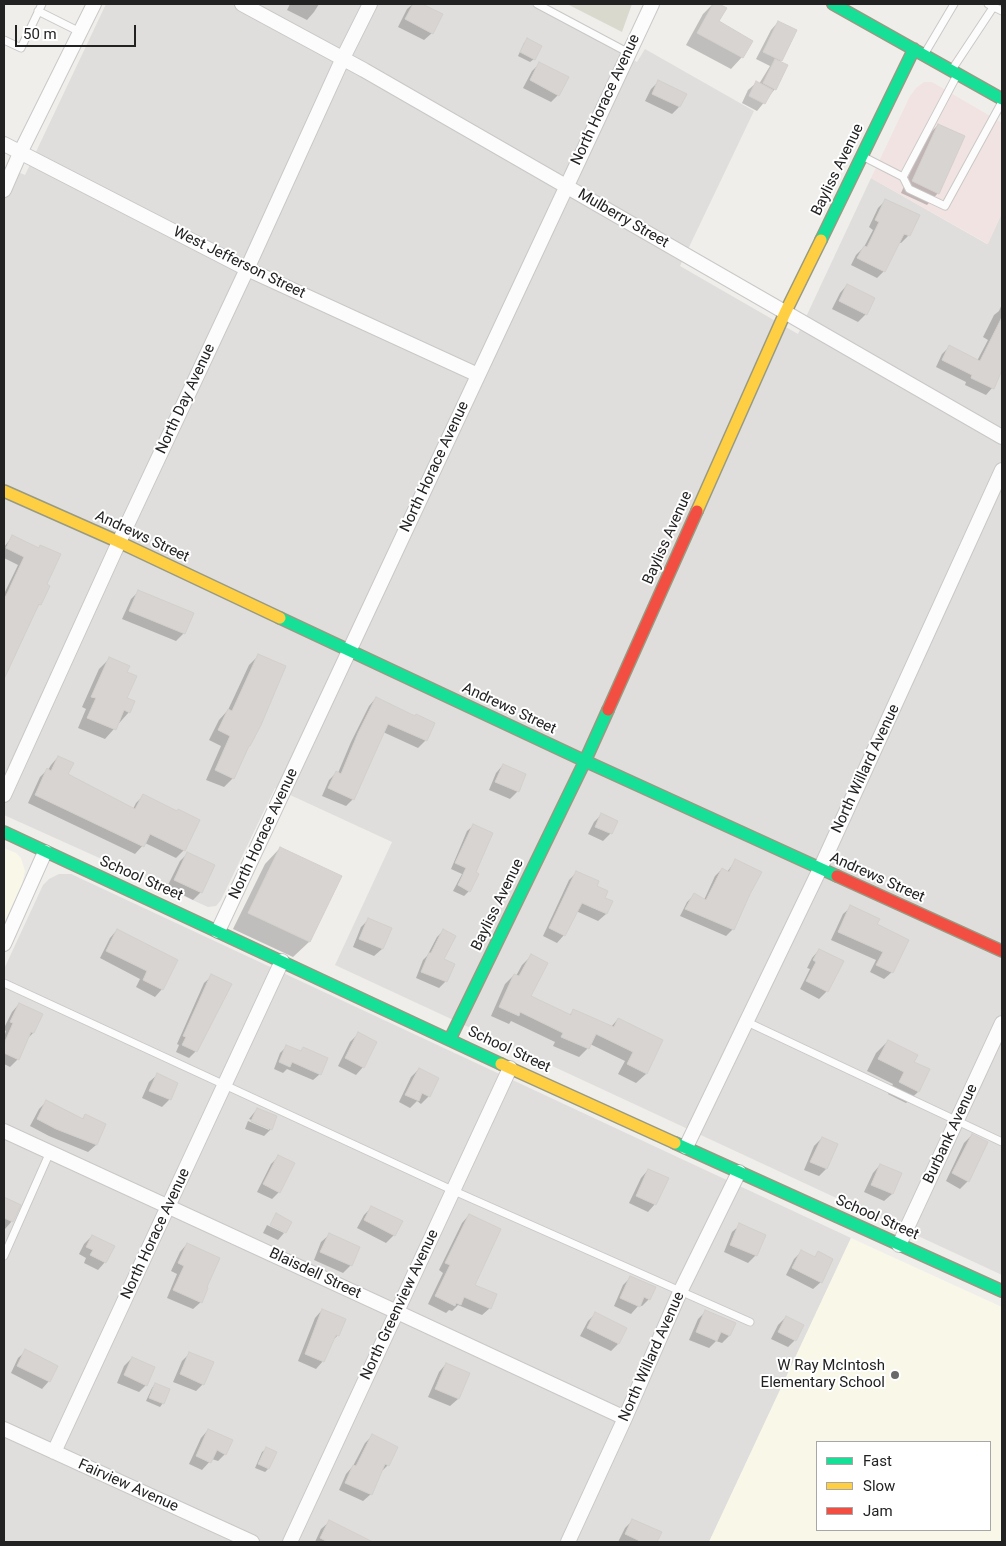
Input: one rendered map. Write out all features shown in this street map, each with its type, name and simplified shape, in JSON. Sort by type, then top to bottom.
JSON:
[{"type":"street","points":[[4,190],[21,151],[94,4]]},
{"type":"street","name":"Mulberry Street","points":[[242,4],[343,58],[566,185],[1002,437]]},
{"type":"street","name":"North Day Avenue","points":[[4,795],[119,542],[247,269],[343,58],[370,4]]},
{"type":"street","name":"North Horace Avenue","points":[[218,931],[652,4]]},
{"type":"street","points":[[833,4],[1002,100]]},
{"type":"street","name":"Bayliss Avenue","points":[[450,1039],[585,761],[786,313],[861,156],[919,52]]},
{"type":"street","name":"West Jefferson Street","points":[[4,144],[21,151],[247,269],[478,375]]},
{"type":"street","name":"North Willard Avenue","points":[[686,1147],[820,868],[1002,470]]},
{"type":"street","name":"Andrews Street","points":[[4,491],[119,542],[585,761],[1002,951]]},
{"type":"street","name":"School Street","points":[[4,832],[510,1068],[1002,1292]]},
{"type":"street","points":[[4,944],[45,852]]},
{"type":"street","name":"North Horace Avenue","points":[[54,1452],[282,961]]},
{"type":"street","name":"Burbank Avenue","points":[[899,1245],[1002,1023]]},
{"type":"street","name":"North Greenview Avenue","points":[[290,1542],[510,1068]]},
{"type":"street","name":"Blaisdell Street","points":[[4,1131],[625,1418]]},
{"type":"street","name":"North Willard Avenue","points":[[568,1542],[680,1292],[739,1172]]},
{"type":"street","name":"Fairview Avenue","points":[[4,1429],[252,1542]]},
{"type":"lane","points":[[537,4],[629,52]]},
{"type":"lane","points":[[919,52],[954,4]]},
{"type":"lane","points":[[903,177],[955,72],[991,5],[1002,11]]},
{"type":"lane","points":[[4,40],[21,48],[40,7],[80,32]]},
{"type":"lane","points":[[861,156],[903,177],[909,189],[945,206],[1002,100]]},
{"type":"lane","points":[[4,983],[452,1190],[750,1322]]},
{"type":"lane","points":[[745,1021],[1002,1142]]},
{"type":"lane","points":[[4,1256],[50,1152]]},
{"type":"shaded area","points":[[106,4],[537,4],[637,62],[645,49],[754,111],[680,266],[798,334],[871,178],[987,244],[1002,213],[1002,1275],[335,965],[392,842],[275,788],[221,900],[216,906],[208,907],[4,815],[4,166],[25,175]]},
{"type":"shaded area","points":[[567,4],[632,4],[622,32]]},
{"type":"shaded area","points":[[924,82],[932,82],[1002,123],[1002,213],[988,244],[871,178],[910,96]]},
{"type":"shaded area","points":[[4,848],[16,853],[21,858],[25,871],[22,884],[4,923]]},
{"type":"shaded area","points":[[59,874],[71,874],[851,1238],[709,1542],[4,1542],[4,969],[43,885],[49,879]]},
{"type":"shaded area","name":"W Ray McIntosh Elementary School","points":[[851,1238],[1002,1307],[1002,1542],[709,1542]]},
{"type":"building","points":[[413,4],[422,4],[443,14],[433,34],[405,19]]},
{"type":"building","points":[[713,4],[719,4],[727,8],[719,21],[753,41],[743,58],[697,33]]},
{"type":"building","points":[[778,21],[797,30],[782,61],[763,52]]},
{"type":"building","points":[[527,38],[542,46],[535,60],[520,52]]},
{"type":"building","points":[[775,59],[788,65],[776,90],[763,83]]},
{"type":"building","points":[[539,62],[569,77],[559,96],[530,80]]},
{"type":"building","points":[[658,80],[687,94],[680,107],[652,94]]},
{"type":"building","points":[[756,81],[773,90],[765,104],[749,96]]},
{"type":"building","points":[[938,124],[965,136],[939,194],[912,181]]},
{"type":"building","points":[[885,199],[920,215],[910,236],[904,234],[885,272],[857,258],[864,246],[867,247],[879,222],[875,220]]},
{"type":"building","points":[[847,284],[875,298],[867,315],[839,301]]},
{"type":"building","points":[[1002,317],[1002,370],[994,389],[971,378],[972,375],[942,360],[949,345],[980,361]]},
{"type":"building","points":[[12,535],[39,548],[40,545],[61,554],[47,584],[50,586],[41,605],[39,604],[4,679],[4,600],[24,557],[6,548]]},
{"type":"building","points":[[138,590],[194,613],[185,634],[129,611]]},
{"type":"building","points":[[258,654],[286,666],[261,725],[234,779],[215,770],[230,736],[218,730],[228,709],[232,711]]},
{"type":"building","points":[[109,657],[130,666],[127,672],[137,676],[127,698],[135,701],[130,713],[124,710],[116,730],[87,718],[96,698],[91,697]]},
{"type":"building","points":[[376,697],[415,716],[416,714],[435,723],[427,741],[388,724],[354,800],[328,788],[336,771],[341,774]]},
{"type":"building","points":[[58,756],[74,763],[68,774],[135,809],[143,794],[200,820],[185,851],[150,834],[144,847],[35,795],[47,768],[51,771]]},
{"type":"building","points":[[503,764],[526,774],[519,792],[495,782]]},
{"type":"building","points":[[601,813],[618,821],[612,834],[595,827]]},
{"type":"building","points":[[473,824],[493,833],[476,872],[479,874],[470,892],[458,885],[466,868],[455,863]]},
{"type":"building","points":[[280,847],[342,876],[310,942],[248,913]]},
{"type":"building","points":[[187,852],[215,865],[202,893],[174,880]]},
{"type":"building","points":[[735,859],[762,872],[734,930],[685,909],[694,893],[706,900],[722,868],[729,872]]},
{"type":"building","points":[[576,871],[599,881],[597,886],[608,891],[605,898],[613,901],[607,914],[582,903],[565,936],[549,928]]},
{"type":"building","points":[[850,905],[880,919],[877,924],[909,940],[893,973],[876,965],[883,952],[838,932]]},
{"type":"building","points":[[368,918],[392,928],[383,949],[359,939]]},
{"type":"building","points":[[117,929],[178,960],[163,990],[143,980],[147,971],[106,951]]},
{"type":"building","points":[[443,929],[456,936],[444,959],[455,964],[447,982],[421,972],[429,953],[431,953]]},
{"type":"building","points":[[819,949],[844,961],[828,992],[806,981],[816,962],[813,960]]},
{"type":"building","points":[[531,954],[548,963],[531,996],[571,1015],[573,1009],[614,1027],[618,1018],[663,1040],[647,1074],[627,1064],[633,1052],[596,1034],[589,1049],[561,1037],[563,1033],[520,1012],[519,1016],[499,1007],[514,974],[519,976]]},
{"type":"building","points":[[211,974],[232,984],[197,1052],[182,1045],[186,1037],[183,1036]]},
{"type":"building","points":[[19,1003],[43,1014],[34,1033],[31,1032],[19,1060],[4,1053],[4,1044],[13,1023],[10,1022]]},
{"type":"building","points":[[358,1032],[377,1042],[364,1068],[345,1058]]},
{"type":"building","points":[[888,1040],[918,1055],[914,1062],[930,1069],[919,1092],[899,1082],[904,1072],[878,1059]]},
{"type":"building","points":[[286,1045],[301,1051],[303,1047],[328,1058],[321,1075],[292,1062],[290,1067],[279,1062]]},
{"type":"building","points":[[419,1068],[439,1078],[430,1097],[422,1093],[419,1101],[405,1095]]},
{"type":"building","points":[[157,1073],[178,1083],[171,1100],[149,1091]]},
{"type":"building","points":[[46,1100],[83,1119],[85,1114],[106,1124],[97,1145],[56,1129],[37,1119]]},
{"type":"building","points":[[257,1108],[277,1116],[272,1130],[251,1121]]},
{"type":"building","points":[[972,1134],[988,1142],[969,1182],[952,1173]]},
{"type":"building","points":[[822,1137],[838,1144],[827,1169],[810,1162]]},
{"type":"building","points":[[278,1155],[295,1163],[280,1193],[263,1184]]},
{"type":"building","points":[[880,1164],[902,1173],[893,1194],[871,1185]]},
{"type":"building","points":[[648,1169],[669,1178],[656,1205],[636,1196]]},
{"type":"building","points":[[4,1197],[21,1205],[13,1222],[4,1218]]},
{"type":"building","points":[[371,1206],[403,1221],[395,1236],[364,1220]]},
{"type":"building","points":[[276,1213],[292,1222],[286,1233],[270,1225]]},
{"type":"building","points":[[469,1214],[501,1229],[475,1285],[497,1294],[491,1309],[464,1297],[461,1305],[456,1303],[455,1306],[435,1296],[450,1265],[445,1263]]},
{"type":"building","points":[[739,1223],[766,1235],[757,1256],[730,1245]]},
{"type":"building","points":[[329,1233],[360,1247],[352,1266],[320,1252]]},
{"type":"building","points":[[92,1235],[115,1246],[106,1263],[90,1255],[93,1250],[86,1247]]},
{"type":"building","points":[[187,1243],[220,1258],[202,1303],[173,1290],[184,1266],[178,1263]]},
{"type":"building","points":[[801,1250],[815,1257],[818,1251],[833,1259],[822,1283],[792,1268]]},
{"type":"building","points":[[630,1276],[656,1287],[650,1300],[644,1297],[640,1307],[620,1298]]},
{"type":"building","points":[[322,1309],[346,1319],[339,1336],[336,1335],[324,1362],[305,1354]]},
{"type":"building","points":[[705,1310],[736,1323],[730,1336],[721,1332],[717,1341],[696,1332]]},
{"type":"building","points":[[595,1312],[627,1328],[619,1344],[587,1328]]},
{"type":"building","points":[[786,1316],[804,1325],[796,1341],[778,1332]]},
{"type":"building","points":[[25,1349],[58,1366],[50,1382],[17,1366]]},
{"type":"building","points":[[189,1352],[214,1362],[204,1385],[180,1374]]},
{"type":"building","points":[[132,1357],[155,1367],[147,1386],[124,1375]]},
{"type":"building","points":[[446,1363],[470,1373],[459,1399],[435,1389]]},
{"type":"building","points":[[155,1383],[170,1389],[164,1404],[149,1398]]},
{"type":"building","points":[[208,1429],[233,1440],[226,1455],[217,1450],[211,1463],[196,1456]]},
{"type":"building","points":[[372,1434],[398,1447],[389,1466],[385,1464],[372,1495],[345,1483],[353,1465],[356,1466]]},
{"type":"building","points":[[266,1447],[277,1452],[269,1469],[258,1464]]},
{"type":"building","points":[[632,1519],[662,1532],[657,1542],[642,1542],[625,1534]]},
{"type":"building","points":[[329,1520],[373,1542],[328,1542],[320,1538]]},
{"type":"traffic: fast","points":[[833,4],[1002,99]]},
{"type":"traffic: fast","points":[[821,240],[914,49]]},
{"type":"traffic: fast","points":[[280,618],[585,761],[837,876]]},
{"type":"traffic: fast","points":[[450,1039],[608,710]]},
{"type":"traffic: fast","points":[[4,832],[501,1064]]},
{"type":"traffic: fast","points":[[675,1143],[1002,1291]]},
{"type":"traffic: slow","points":[[697,511],[785,313],[821,240]]},
{"type":"traffic: slow","points":[[4,491],[119,542],[280,618]]},
{"type":"traffic: slow","points":[[501,1064],[675,1143]]},
{"type":"traffic: jam","points":[[608,710],[697,511]]},
{"type":"traffic: jam","points":[[837,876],[1002,951]]},
{"type":"place","name":"W Ray McIntosh Elementary School","points":[[895,1375]]}]
